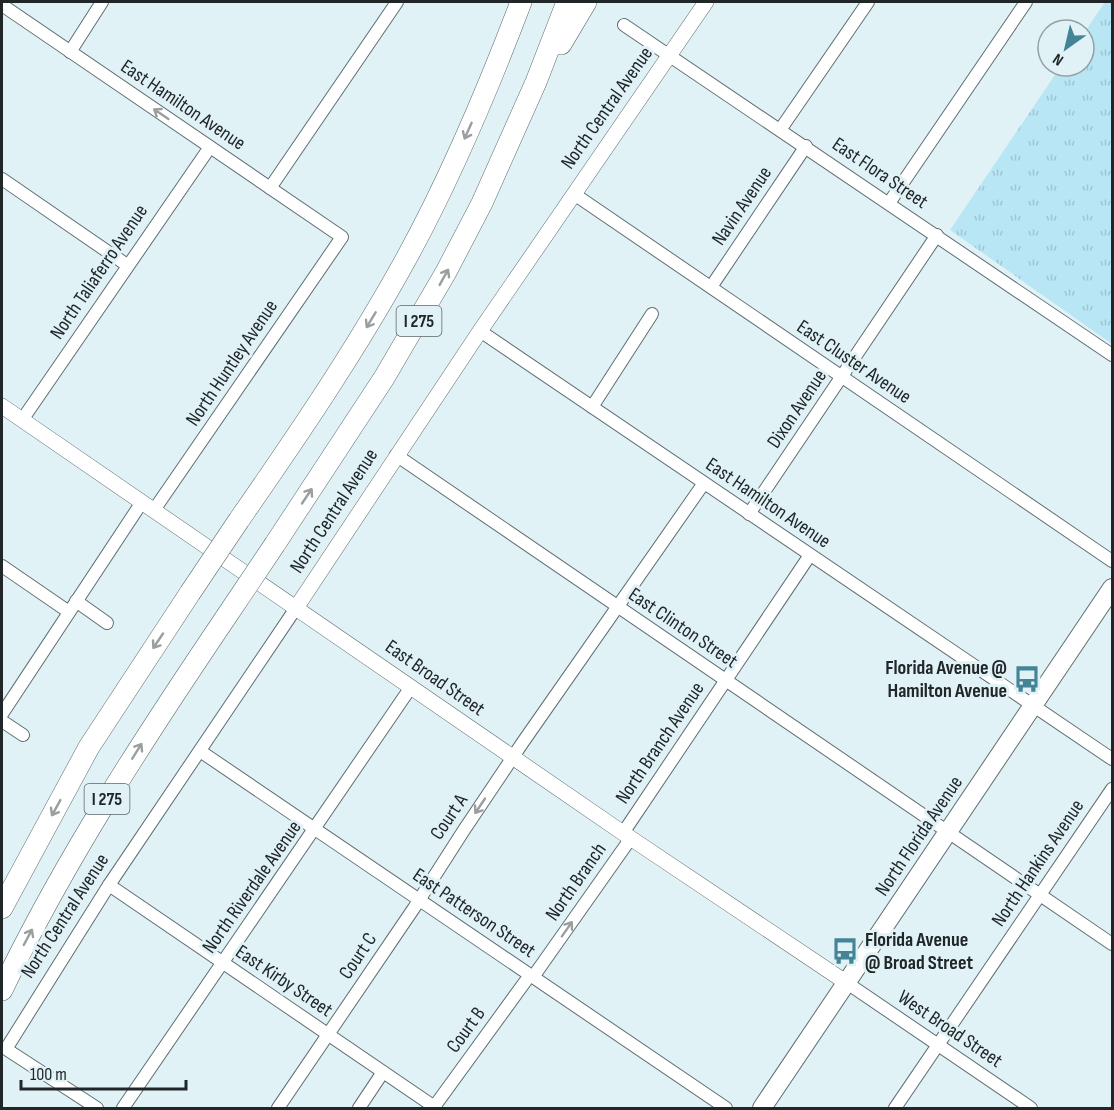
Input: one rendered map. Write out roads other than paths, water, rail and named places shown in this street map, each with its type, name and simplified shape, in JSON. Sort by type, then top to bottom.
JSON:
[{"type":"highway","points":[[492,78],[507,2]]},
{"type":"highway","name":"I 275","points":[[2,908],[88,747],[295,440],[393,282],[454,162],[492,78],[521,2]]},
{"type":"highway","name":"I 275","points":[[2,990],[53,890],[154,723],[348,434],[416,326],[482,203],[536,82],[567,2]]},
{"type":"highway","points":[[536,82],[586,2]]},
{"type":"main road","name":"North Florida Avenue","points":[[762,1108],[1113,588]]},
{"type":"street","points":[[70,52],[102,2]]},
{"type":"street","points":[[270,188],[397,2]]},
{"type":"street","name":"North Central Avenue","points":[[97,1108],[6,1049],[110,885],[396,455],[706,2]]},
{"type":"street","points":[[780,130],[867,2]]},
{"type":"street","points":[[889,203],[1026,2]]},
{"type":"street","name":"East Hamilton Avenue","points":[[2,4],[342,237]]},
{"type":"street","name":"East Flora Street","points":[[624,25],[1113,355]]},
{"type":"street","name":"Navin Avenue","points":[[711,287],[806,146]]},
{"type":"street","name":"North Taliaferro Avenue","points":[[22,420],[210,147]]},
{"type":"street","points":[[2,179],[127,265]]},
{"type":"street","name":"East Cluster Avenue","points":[[574,194],[1113,561]]},
{"type":"street","name":"Dixon Avenue","points":[[749,514],[937,235]]},
{"type":"street","name":"North Huntley Avenue","points":[[2,714],[76,601],[148,506],[342,237]]},
{"type":"street","points":[[592,407],[652,314]]},
{"type":"street","name":"East Hamilton Avenue","points":[[480,331],[1113,759]]},
{"type":"street","name":"East Broad Street","points":[[2,406],[627,836],[847,982]]},
{"type":"street","name":"East Clinton Street","points":[[396,455],[1113,944]]},
{"type":"street","points":[[513,757],[704,483]]},
{"type":"street","name":"North Branch Avenue","points":[[627,836],[726,680],[810,555]]},
{"type":"street","points":[[2,566],[69,612]]},
{"type":"street","points":[[76,601],[107,623]]},
{"type":"street","name":"North Riverdale Avenue","points":[[123,1108],[316,830],[411,687]]},
{"type":"street","points":[[2,721],[23,735]]},
{"type":"street","name":"East Patterson Street","points":[[200,751],[726,1108]]},
{"type":"street","name":"Court A","points":[[419,900],[513,757]]},
{"type":"street","name":"North Hankins Avenue","points":[[895,1108],[1113,789]]},
{"type":"street","name":"North Branch","points":[[531,976],[627,836]]},
{"type":"street","name":"East Kirby Street","points":[[110,885],[435,1108]]},
{"type":"street","name":"Court C","points":[[278,1108],[419,900]]},
{"type":"street","name":"Court B","points":[[435,1108],[531,976]]},
{"type":"street","name":"West Broad Street","points":[[847,982],[1031,1108]]},
{"type":"street","points":[[359,1108],[383,1072]]},
{"type":"place","name":"Florida Avenue @ Hamilton Avenue","points":[[1027,679]]},
{"type":"place","name":"Florida Avenue @ Broad Street","points":[[845,951]]}]
